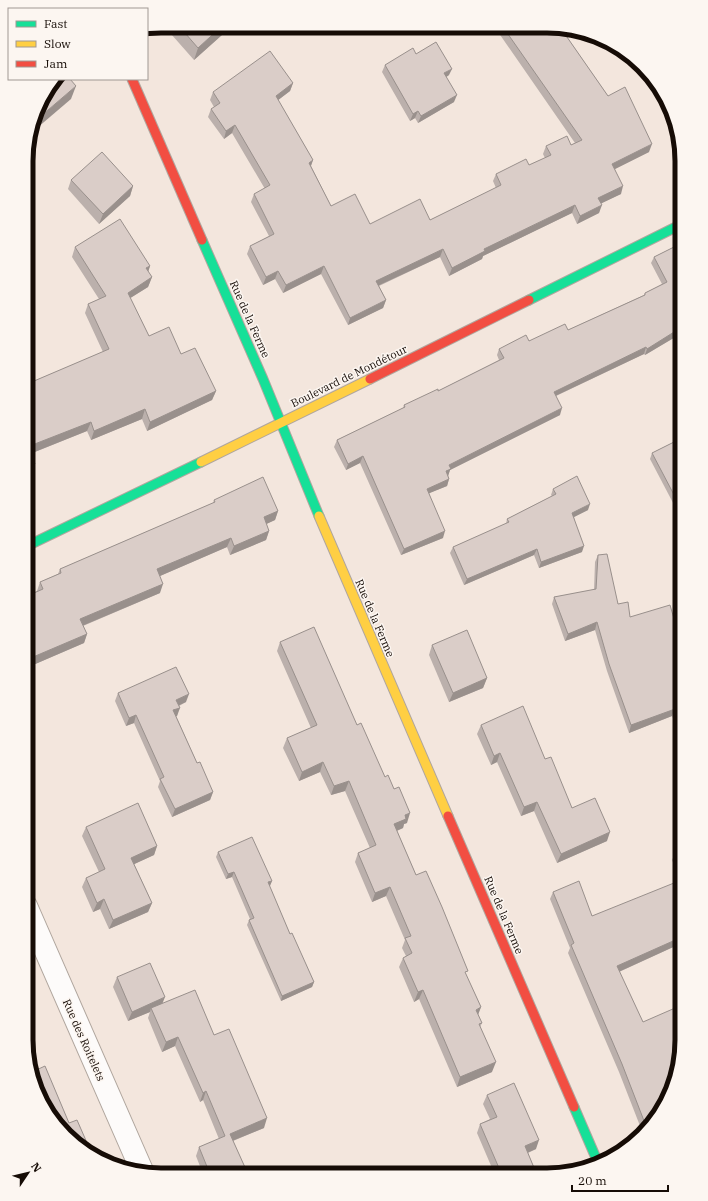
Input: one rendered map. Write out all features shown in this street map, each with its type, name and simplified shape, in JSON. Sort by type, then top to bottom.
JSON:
[{"type":"street","name":"Rue de la Ferme","points":[[132,80],[263,379],[280,424],[361,615],[595,1158]]},
{"type":"street","name":"Boulevard de Mondétour","points":[[33,543],[280,424],[675,227]]},
{"type":"street","name":"Rue des Roitelets","points":[[33,922],[140,1166]]},
{"type":"building","points":[[185,33],[214,33],[198,48]]},
{"type":"building","points":[[507,33],[565,34],[608,96],[625,87],[652,144],[612,164],[623,186],[598,198],[602,205],[580,216],[575,205],[484,249],[485,251],[452,268],[443,249],[376,281],[386,300],[350,318],[324,266],[286,285],[278,271],[266,277],[250,246],[274,234],[254,194],[270,185],[235,125],[226,131],[211,109],[220,103],[213,92],[270,51],[293,83],[276,96],[313,160],[309,163],[331,206],[355,194],[370,224],[420,199],[430,220],[501,185],[496,174],[526,159],[529,165],[551,155],[546,146],[567,136],[571,145],[582,140]]},
{"type":"building","points":[[436,42],[452,69],[444,73],[457,95],[421,116],[418,111],[413,114],[385,65],[413,48],[416,54]]},
{"type":"building","points":[[63,80],[71,80],[76,86],[42,115],[46,105]]},
{"type":"building","points":[[102,152],[133,186],[103,214],[71,180]]},
{"type":"building","points":[[120,219],[150,266],[146,268],[152,277],[128,293],[149,336],[169,327],[181,354],[195,348],[216,391],[150,422],[145,409],[94,431],[91,422],[33,445],[33,381],[109,349],[88,304],[106,296],[75,247]]},
{"type":"building","points":[[675,246],[675,331],[647,349],[646,347],[554,392],[562,408],[449,465],[451,469],[446,471],[449,479],[427,489],[445,531],[404,549],[363,456],[348,464],[337,440],[405,407],[404,405],[438,389],[438,391],[504,358],[499,349],[526,335],[529,341],[565,324],[568,330],[645,295],[645,293],[667,282],[654,257]]},
{"type":"building","points":[[675,442],[675,497],[652,453]]},
{"type":"building","points":[[577,476],[590,504],[572,513],[584,546],[541,562],[537,549],[467,579],[453,547],[509,522],[507,519],[556,494],[553,489]]},
{"type":"building","points":[[263,477],[278,511],[264,517],[269,531],[234,546],[231,538],[157,569],[163,584],[80,619],[87,634],[33,657],[33,593],[43,589],[40,582],[61,573],[60,569],[215,502],[214,500]]},
{"type":"building","points":[[607,554],[618,604],[628,602],[630,617],[670,605],[675,622],[675,709],[631,725],[609,664],[597,622],[568,634],[554,597],[596,589],[598,555]]},
{"type":"building","points":[[314,627],[357,725],[361,723],[385,777],[388,775],[394,789],[399,787],[410,813],[405,815],[406,819],[394,824],[416,875],[426,871],[468,971],[465,972],[481,1007],[476,1010],[482,1023],[479,1024],[496,1062],[460,1077],[423,990],[418,992],[403,958],[412,953],[405,938],[411,936],[390,887],[375,893],[358,853],[376,845],[349,781],[334,786],[323,762],[302,772],[287,738],[317,725],[280,642]]},
{"type":"building","points":[[467,630],[487,678],[453,693],[432,645]]},
{"type":"building","points":[[176,667],[189,694],[176,700],[180,708],[173,710],[197,763],[200,762],[213,792],[175,809],[160,779],[164,777],[136,715],[129,718],[118,693]]},
{"type":"building","points":[[523,706],[545,759],[551,757],[572,808],[595,798],[610,832],[561,854],[537,802],[524,807],[500,753],[494,756],[481,725]]},
{"type":"building","points":[[138,803],[157,846],[131,858],[152,903],[113,920],[104,899],[97,903],[86,878],[105,869],[86,827]]},
{"type":"building","points":[[252,837],[272,881],[268,882],[290,934],[292,933],[314,982],[282,996],[249,920],[254,918],[234,872],[228,874],[218,852]]},
{"type":"building","points":[[579,881],[592,916],[674,883],[675,885],[675,940],[617,966],[643,1022],[675,1008],[675,1048],[673,1065],[662,1096],[644,1122],[622,1064],[571,945],[574,943],[553,892]]},
{"type":"building","points":[[150,963],[165,997],[132,1012],[117,977]]},
{"type":"building","points":[[195,990],[214,1035],[229,1029],[267,1118],[230,1134],[245,1168],[208,1168],[199,1147],[225,1136],[206,1091],[203,1093],[178,1037],[166,1042],[151,1008]]},
{"type":"building","points":[[45,1066],[69,1123],[77,1120],[88,1144],[71,1130],[50,1104],[36,1070]]},
{"type":"building","points":[[514,1083],[539,1140],[525,1146],[534,1168],[499,1168],[480,1124],[497,1117],[487,1095]]},
{"type":"traffic: fast","points":[[529,300],[675,227]]},
{"type":"traffic: fast","points":[[202,240],[263,379],[319,516]]},
{"type":"traffic: fast","points":[[33,543],[201,462]]},
{"type":"traffic: fast","points":[[574,1107],[596,1158]]},
{"type":"traffic: slow","points":[[201,462],[370,379]]},
{"type":"traffic: slow","points":[[319,516],[448,816]]},
{"type":"traffic: jam","points":[[132,80],[202,240]]},
{"type":"traffic: jam","points":[[370,379],[529,300]]},
{"type":"traffic: jam","points":[[448,816],[574,1107]]}]
